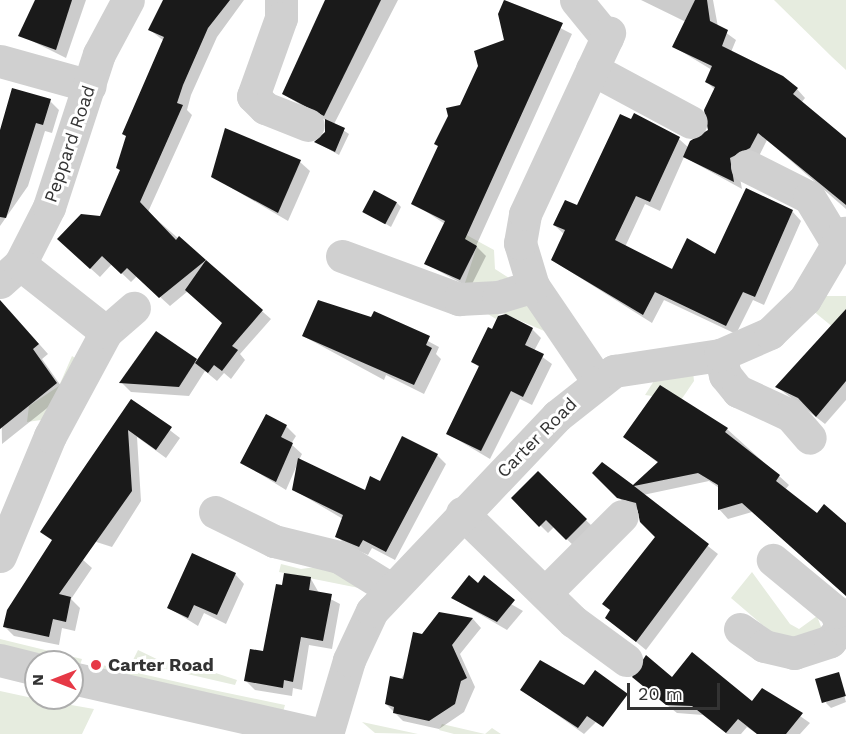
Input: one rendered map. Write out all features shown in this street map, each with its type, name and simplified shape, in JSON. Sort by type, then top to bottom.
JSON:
[{"type":"street","name":"Peppard Road","points":[[10,273],[62,177],[103,45],[128,0]]},
{"type":"street","points":[[576,0],[608,35],[525,213],[520,243],[532,286],[597,380]]},
{"type":"street","points":[[281,3],[253,96],[266,108],[308,125]]},
{"type":"street","points":[[0,62],[90,86]]},
{"type":"street","points":[[592,69],[636,89],[648,102],[691,122]]},
{"type":"street","points":[[747,166],[809,197],[839,254]]},
{"type":"street","name":"Carter Road","points":[[327,734],[349,660],[389,588],[597,380],[634,364],[720,355],[788,319],[839,254]]},
{"type":"street","points":[[342,256],[459,299],[498,297],[532,286]]},
{"type":"street","points":[[10,273],[106,332]]},
{"type":"street","points":[[0,556],[50,436],[106,332],[134,308]]},
{"type":"street","points":[[720,355],[725,375],[738,391],[790,415],[810,438]]},
{"type":"street","points":[[215,512],[274,541],[339,557],[389,588]]},
{"type":"street","points":[[462,513],[546,592],[573,621],[626,660]]},
{"type":"street","points":[[546,592],[581,560],[622,516]]},
{"type":"street","points":[[740,629],[764,646],[794,653],[830,641],[843,627],[836,612],[773,560]]},
{"type":"street","points":[[0,660],[24,666]]},
{"type":"street","points":[[84,681],[319,734]]},
{"type":"shaded area","points":[[774,0],[846,0],[846,70],[832,57]]},
{"type":"shaded area","points":[[461,232],[494,250],[495,269],[509,278],[463,289],[477,246],[459,236]]},
{"type":"shaded area","points":[[825,296],[846,296],[846,309],[834,328],[812,310]]},
{"type":"shaded area","points":[[525,302],[549,333],[500,312],[496,319],[483,311]]},
{"type":"shaded area","points":[[72,356],[80,361],[48,419],[27,422],[29,406],[59,386]]},
{"type":"shaded area","points":[[693,372],[694,381],[681,400],[645,395],[659,373]]},
{"type":"shaded area","points":[[281,564],[301,569],[323,566],[364,589],[279,572]]},
{"type":"shaded area","points":[[752,572],[790,624],[799,629],[817,616],[823,632],[780,640],[731,598]]},
{"type":"shaded area","points":[[0,639],[45,650],[24,650],[24,652],[0,647]]},
{"type":"shaded area","points":[[138,650],[167,664],[170,658],[237,680],[235,685],[133,660]]},
{"type":"shaded area","points":[[102,665],[285,705],[283,712],[101,671]]},
{"type":"shaded area","points":[[0,691],[24,696],[24,710],[84,710],[84,707],[94,709],[82,734],[0,734]]},
{"type":"shaded area","points":[[362,722],[418,734],[375,733]]},
{"type":"shaded area","points":[[442,724],[485,734],[454,734],[439,730]]},
{"type":"shaded area","points":[[492,728],[501,734],[485,734]]},
{"type":"building","points":[[35,0],[72,0],[56,50],[18,36]]},
{"type":"building","points":[[163,0],[230,0],[208,28],[177,103],[183,105],[140,202],[176,240],[179,236],[206,260],[159,298],[127,268],[121,274],[102,256],[90,269],[57,239],[81,214],[100,216],[120,170],[116,168],[126,136],[122,134],[164,37],[148,30]]},
{"type":"building","points":[[325,0],[381,0],[324,116],[282,94]]},
{"type":"building","points":[[504,0],[563,23],[465,239],[477,246],[460,280],[424,264],[445,221],[411,204],[438,146],[434,144],[448,116],[446,108],[460,105],[478,66],[474,51],[504,40],[498,14]]},
{"type":"building","points":[[695,0],[707,0],[710,21],[728,30],[722,46],[783,76],[798,88],[793,94],[846,138],[846,205],[758,133],[750,148],[730,158],[734,182],[683,157],[690,141],[708,130],[704,110],[715,87],[705,82],[712,66],[672,47]]},
{"type":"building","points":[[12,88],[51,99],[43,125],[36,123],[6,218],[0,217],[0,130]]},
{"type":"building","points":[[634,113],[680,137],[650,202],[636,196],[615,240],[672,269],[687,238],[715,254],[746,188],[793,210],[755,297],[743,292],[726,326],[655,292],[643,315],[551,260],[565,230],[553,225],[565,200],[577,205],[620,114],[631,119]]},
{"type":"building","points":[[325,119],[345,128],[335,152],[314,142],[325,132]]},
{"type":"building","points":[[225,128],[301,160],[278,213],[211,177]]},
{"type":"building","points":[[374,190],[397,202],[385,224],[362,212]]},
{"type":"building","points":[[206,260],[263,310],[232,346],[238,350],[222,371],[214,365],[208,373],[195,363],[222,323],[185,290]]},
{"type":"building","points":[[0,300],[39,344],[33,349],[57,383],[0,429]]},
{"type":"building","points":[[318,300],[371,317],[374,311],[430,336],[426,345],[432,348],[414,385],[302,336]]},
{"type":"building","points":[[846,309],[846,381],[816,417],[798,398],[775,387]]},
{"type":"building","points":[[506,314],[533,328],[525,345],[544,354],[523,397],[511,391],[481,451],[446,434],[479,366],[471,362],[488,327],[492,329],[498,316]]},
{"type":"building","points":[[156,331],[197,359],[179,387],[119,383]]},
{"type":"building","points":[[660,385],[728,428],[725,432],[780,475],[776,481],[817,513],[824,504],[846,523],[846,596],[742,503],[718,510],[718,485],[698,473],[634,486],[709,544],[636,642],[605,618],[610,610],[602,604],[655,537],[640,522],[636,503],[617,498],[592,473],[602,462],[633,485],[658,462],[623,437]]},
{"type":"building","points":[[131,399],[172,427],[156,450],[128,430],[132,491],[59,594],[71,597],[66,622],[53,619],[49,637],[3,627],[7,610],[52,540],[40,532]]},
{"type":"building","points":[[266,414],[287,425],[281,437],[293,443],[276,482],[240,463]]},
{"type":"building","points":[[402,436],[438,454],[386,552],[363,540],[359,547],[335,537],[343,515],[292,490],[298,458],[365,490],[370,476],[380,481]]},
{"type":"building","points":[[538,471],[587,519],[566,540],[546,520],[539,527],[511,498]]},
{"type":"building","points":[[192,553],[236,573],[217,615],[194,605],[188,618],[167,608]]},
{"type":"building","points":[[284,573],[311,577],[309,590],[332,594],[323,641],[301,637],[293,682],[284,680],[283,688],[244,681],[250,649],[263,651],[276,584],[282,585]]},
{"type":"building","points":[[469,575],[478,583],[484,575],[515,600],[497,622],[451,598]]},
{"type":"building","points":[[439,612],[473,618],[452,645],[467,678],[461,681],[455,704],[429,721],[393,713],[394,707],[385,704],[390,676],[403,679],[413,632],[422,634]]},
{"type":"building","points":[[692,652],[752,701],[762,688],[803,713],[786,734],[757,734],[738,719],[726,733],[692,706],[666,705],[632,677],[646,655],[672,677]]},
{"type":"building","points":[[540,660],[584,685],[595,670],[628,694],[603,727],[587,716],[578,728],[520,690]]},
{"type":"building","points":[[839,672],[846,696],[822,703],[815,679]]},
{"type":"place","name":"Carter Road","points":[[96,665]]}]
